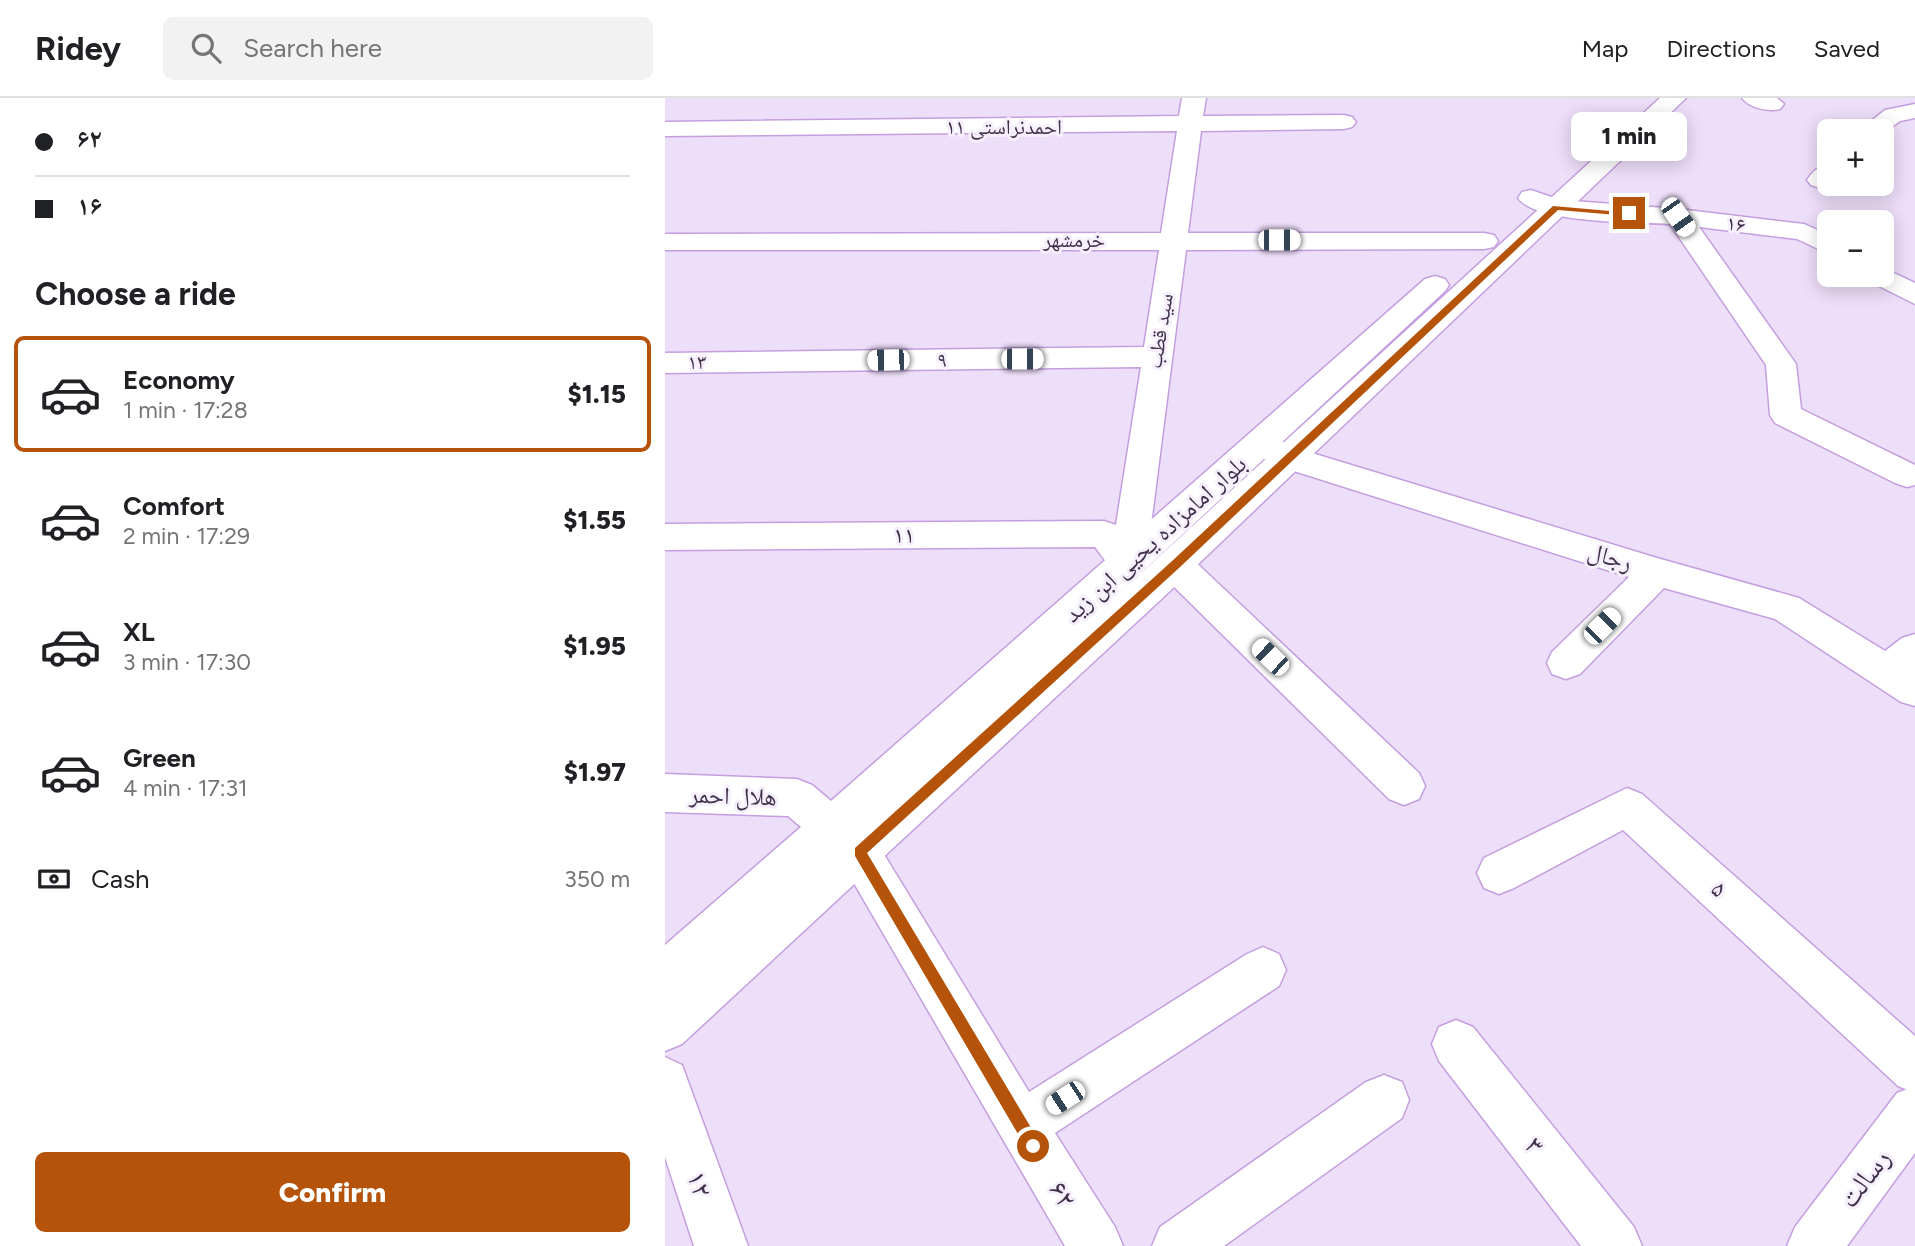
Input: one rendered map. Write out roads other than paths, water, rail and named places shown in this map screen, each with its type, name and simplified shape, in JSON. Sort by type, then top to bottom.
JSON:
[{"type":"street","name":"بلوار امامزاده یحیی ابن زید","points":[[665,1027],[847,839],[1128,565],[1276,451],[1543,203],[1641,98]]},
{"type":"street","name":"بلوار امامزاده یحیی ابن زید","points":[[665,976],[847,839],[1175,565],[1276,451],[1484,241],[1543,203],[1674,98]]},
{"type":"street","points":[[1889,119],[1915,111]]},
{"type":"street","name":"۱۱ احمدنراستی","points":[[665,129],[1192,112],[1344,122]]},
{"type":"street","name":"سید قطب","points":[[1128,565],[1155,357],[1176,240],[1192,112]]},
{"type":"street","name":"۱۶","points":[[1543,203],[1804,232],[1817,239]]},
{"type":"street","points":[[1678,217],[1781,364],[1786,415],[1907,475]]},
{"type":"street","name":"خرمشهر","points":[[665,242],[1484,241]]},
{"type":"street","points":[[1894,283],[1915,295]]},
{"type":"street","name":"۹","points":[[728,362],[1155,357]]},
{"type":"street","name":"۱۳","points":[[665,363],[728,362]]},
{"type":"street","name":"رجال","points":[[1276,451],[1657,572],[1786,608],[1906,670]]},
{"type":"street","name":"۱۱","points":[[665,537],[1104,534],[1128,565]]},
{"type":"street","points":[[1175,565],[1403,786]]},
{"type":"street","points":[[1566,663],[1657,572]]},
{"type":"street","name":"هلال احمر","points":[[665,793],[797,798],[847,839]]},
{"type":"street","name":"۵","points":[[1499,873],[1627,807],[1915,1069]]},
{"type":"street","name":"۶۲","points":[[847,839],[1096,1246]]},
{"type":"street","points":[[1021,1126],[1263,970]]},
{"type":"street","name":"۳","points":[[1456,1044],[1615,1246]]},
{"type":"street","name":"۱۲","points":[[665,1082],[721,1246]]},
{"type":"street","points":[[1179,1246],[1384,1100]]},
{"type":"street","name":"رسالت","points":[[1814,1246],[1915,1111]]}]
